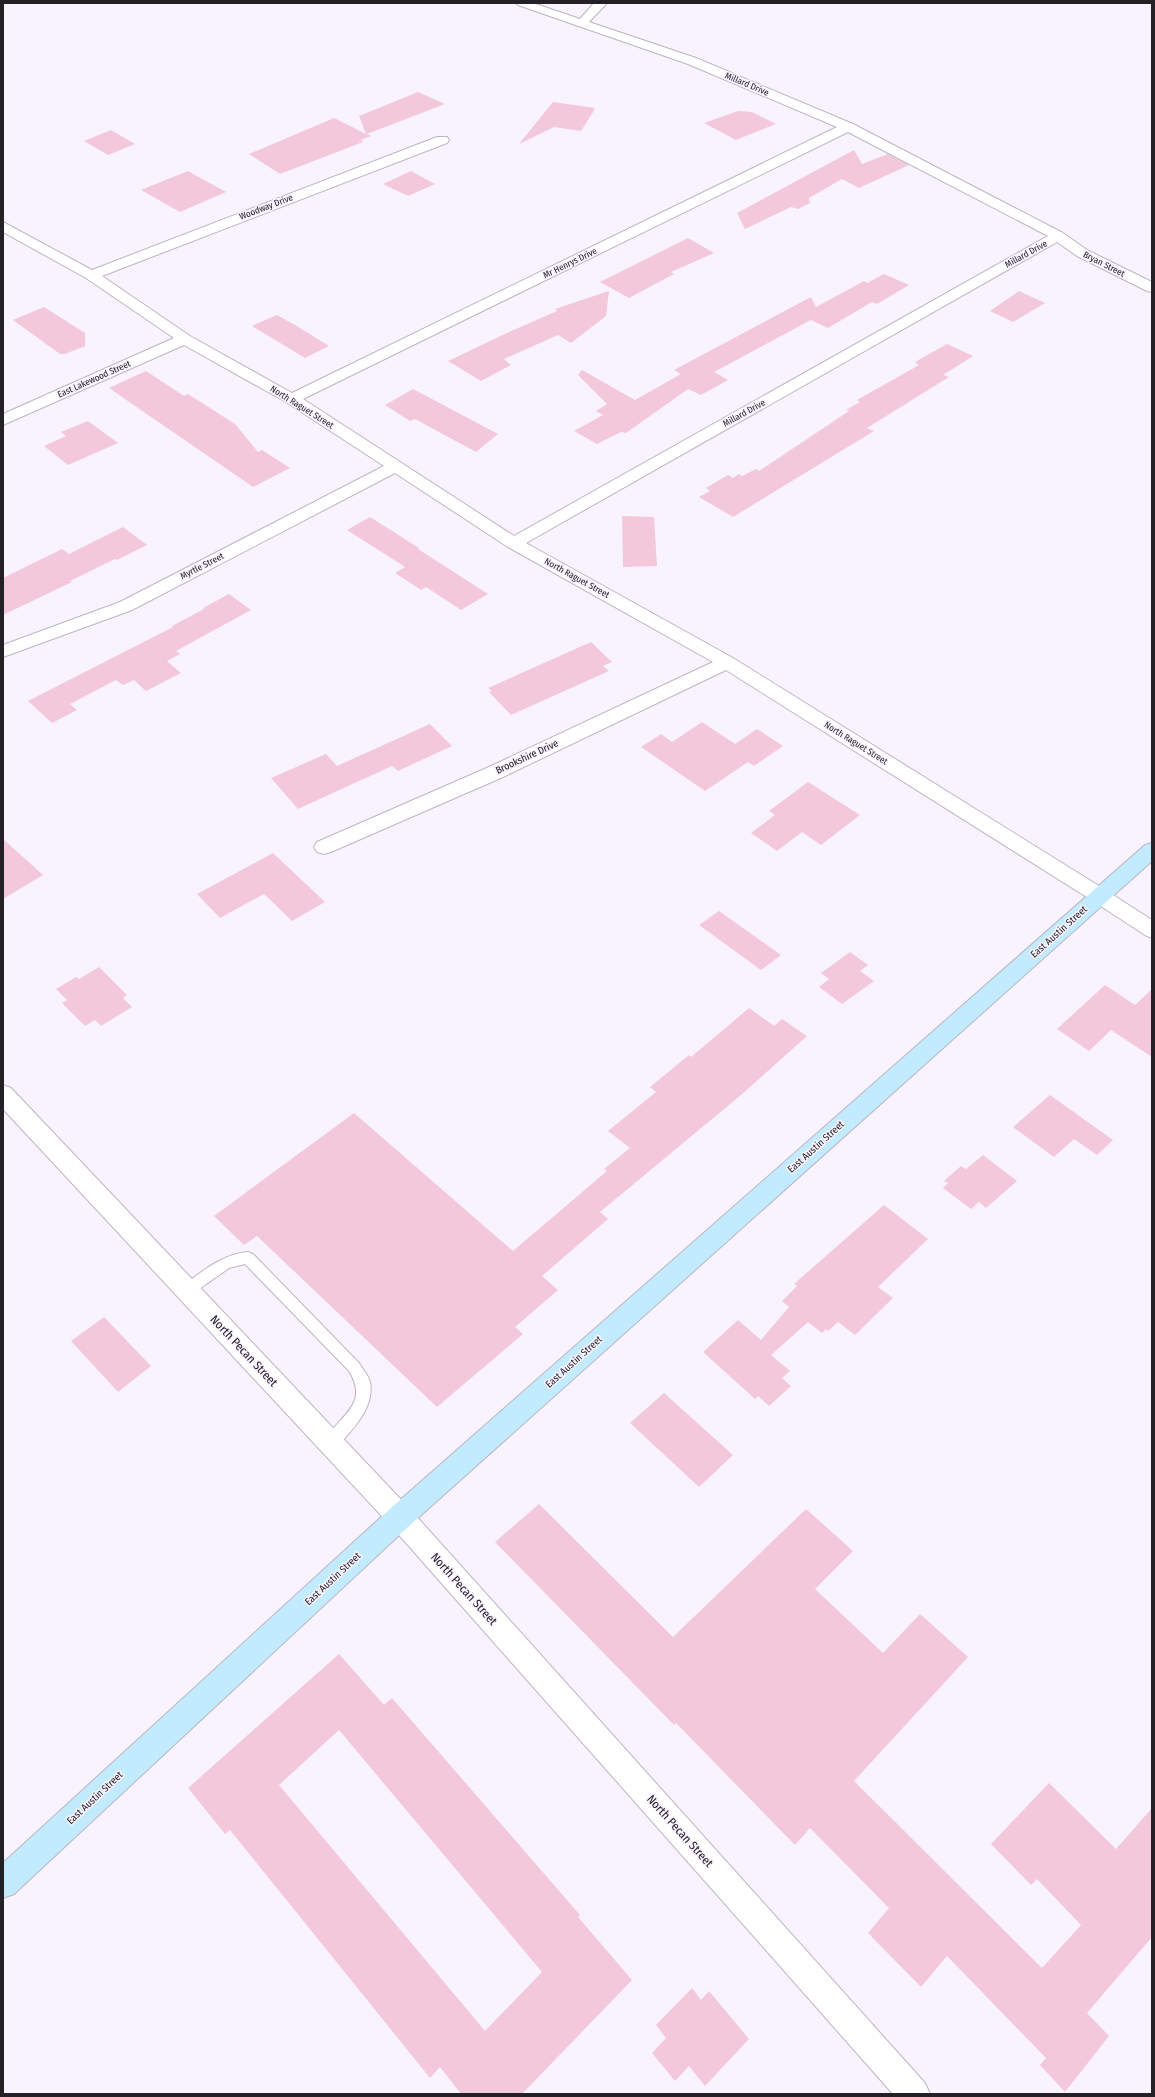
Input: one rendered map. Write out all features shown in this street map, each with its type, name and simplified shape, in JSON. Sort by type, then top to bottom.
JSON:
[{"type":"main road","name":"East Austin Street","points":[[3,1883],[400,1517],[1152,850]]},
{"type":"street","name":"Millard Drive","points":[[522,3],[692,62],[848,127],[1058,236]]},
{"type":"street","points":[[582,23],[601,3]]},
{"type":"street","name":"Mr Henrys Drive","points":[[292,399],[848,127]]},
{"type":"street","name":"Woodway Drive","points":[[91,275],[442,140]]},
{"type":"street","name":"North Raguet Street","points":[[3,226],[91,275],[185,339],[292,399],[514,543],[727,662],[1152,930]]},
{"type":"street","name":"Millard Drive","points":[[514,543],[1058,236]]},
{"type":"street","name":"Bryan Street","points":[[1058,236],[1082,253],[1152,288]]},
{"type":"street","name":"East Lakewood Street","points":[[3,420],[185,339]]},
{"type":"street","name":"Myrtle Street","points":[[3,652],[126,606],[396,466]]},
{"type":"street","name":"Brookshire Drive","points":[[324,847],[496,772],[727,662]]},
{"type":"street","name":"North Pecan Street","points":[[3,1094],[400,1517],[914,2094]]},
{"type":"lane","points":[[187,1290],[231,1261],[239,1257],[248,1258],[354,1367],[363,1382],[362,1400],[356,1416],[331,1443]]},
{"type":"building","points":[[418,92],[445,104],[367,134],[371,136],[361,140],[363,142],[280,174],[249,154],[334,118],[366,134],[359,116]]},
{"type":"building","points":[[553,102],[595,109],[581,131],[554,127],[519,144]]},
{"type":"building","points":[[738,111],[752,112],[776,124],[736,140],[704,123]]},
{"type":"building","points":[[111,130],[135,144],[108,155],[84,141]]},
{"type":"building","points":[[854,150],[862,164],[888,154],[909,165],[859,188],[842,179],[809,198],[810,203],[798,209],[791,207],[745,229],[737,213]]},
{"type":"building","points":[[188,171],[226,192],[180,212],[141,190]]},
{"type":"building","points":[[411,171],[435,184],[408,196],[383,184]]},
{"type":"building","points":[[688,238],[714,253],[671,272],[674,274],[629,298],[600,282]]},
{"type":"building","points":[[884,274],[909,285],[877,304],[872,302],[828,328],[811,320],[714,372],[728,380],[701,395],[688,389],[626,433],[621,432],[597,444],[574,431],[603,415],[596,411],[607,404],[578,375],[582,370],[635,400],[681,374],[674,370],[811,297],[816,307],[864,281],[867,283]]},
{"type":"building","points":[[609,291],[606,316],[571,343],[558,335],[504,359],[511,365],[481,381],[448,361],[557,311],[555,309]]},
{"type":"building","points":[[1019,291],[1045,303],[1013,322],[990,311]]},
{"type":"building","points":[[44,307],[85,333],[85,346],[65,354],[60,354],[13,320]]},
{"type":"building","points":[[277,315],[329,346],[305,358],[252,326]]},
{"type":"building","points":[[947,344],[973,356],[943,375],[949,377],[867,428],[874,431],[733,517],[699,497],[710,491],[706,488],[728,475],[733,478],[739,474],[742,476],[756,469],[759,471],[849,411],[846,410],[860,402],[857,400],[919,365],[915,362]]},
{"type":"building","points":[[146,371],[184,396],[188,394],[235,424],[258,452],[262,450],[290,468],[253,487],[109,388]]},
{"type":"building","points":[[413,389],[498,434],[476,452],[415,419],[410,421],[385,405]]},
{"type":"building","points":[[88,421],[118,443],[68,465],[44,446],[66,436],[61,432]]},
{"type":"building","points":[[622,516],[654,517],[657,566],[623,567]]},
{"type":"building","points":[[370,517],[488,594],[461,610],[426,587],[421,590],[395,573],[405,567],[347,530]]},
{"type":"building","points":[[123,527],[147,545],[117,560],[115,559],[70,581],[72,582],[3,615],[3,578],[62,549],[69,554]]},
{"type":"building","points":[[229,594],[251,610],[176,651],[180,654],[167,661],[181,673],[146,691],[134,680],[123,685],[116,680],[70,704],[77,710],[52,723],[28,701],[173,627],[172,626]]},
{"type":"building","points":[[591,642],[612,662],[603,666],[609,671],[511,715],[489,692],[492,691],[488,688]]},
{"type":"building","points":[[702,722],[735,744],[757,729],[783,746],[754,766],[748,762],[705,791],[641,747],[661,734],[672,742]]},
{"type":"building","points":[[430,724],[452,746],[398,771],[392,766],[298,809],[271,778],[326,754],[337,766]]},
{"type":"building","points":[[808,782],[860,815],[821,845],[802,832],[777,851],[751,833],[775,815],[769,811]]},
{"type":"building","points":[[3,839],[43,875],[3,899]]},
{"type":"building","points":[[273,853],[325,902],[292,921],[264,894],[220,918],[197,894]]},
{"type":"building","points":[[719,911],[781,955],[761,970],[699,925]]},
{"type":"building","points":[[850,952],[868,965],[860,971],[874,981],[842,1004],[819,987],[829,979],[821,973]]},
{"type":"building","points":[[99,967],[127,995],[123,998],[132,1007],[101,1026],[95,1020],[85,1026],[62,1003],[67,1000],[56,989],[76,977],[79,979]]},
{"type":"building","points":[[1105,985],[1135,1005],[1152,989],[1152,1057],[1111,1030],[1089,1051],[1057,1029]]},
{"type":"building","points":[[749,1008],[774,1026],[782,1019],[807,1036],[741,1095],[600,1212],[608,1219],[542,1276],[558,1290],[515,1327],[523,1334],[437,1407],[257,1236],[244,1245],[214,1216],[354,1113],[513,1251],[607,1171],[604,1169],[630,1148],[608,1131],[656,1092],[650,1087],[689,1055],[691,1057]]},
{"type":"building","points":[[1050,1095],[1113,1140],[1097,1155],[1074,1139],[1054,1157],[1013,1127]]},
{"type":"building","points":[[983,1155],[1017,1181],[986,1208],[979,1202],[971,1209],[943,1188],[948,1183],[944,1181],[961,1166],[966,1169]]},
{"type":"building","points":[[884,1205],[928,1239],[878,1287],[893,1298],[855,1335],[838,1322],[828,1331],[826,1329],[822,1333],[808,1322],[771,1355],[790,1371],[782,1378],[791,1386],[769,1406],[758,1396],[755,1399],[703,1352],[738,1320],[761,1340],[789,1307],[782,1301],[797,1286],[794,1284]]},
{"type":"building","points":[[104,1317],[151,1366],[118,1392],[71,1341]]},
{"type":"building","points":[[664,1393],[733,1455],[699,1487],[630,1423]]},
{"type":"building","points":[[539,1504],[673,1637],[806,1509],[853,1551],[815,1589],[883,1653],[920,1614],[968,1657],[854,1781],[1042,1968],[1081,1925],[1037,1879],[1031,1885],[991,1844],[1049,1783],[1116,1849],[1152,1808],[1152,1937],[1087,2013],[1109,2036],[1065,2092],[1040,2065],[1046,2058],[947,1956],[921,1987],[868,1933],[889,1908],[810,1828],[795,1845],[676,1723],[674,1725],[495,1542]]},
{"type":"building","points":[[339,1654],[384,1705],[392,1698],[580,1915],[578,1917],[632,1980],[522,2094],[461,2094],[440,2067],[430,2078],[230,1830],[225,1834],[188,1788]],"holes":[[[339,1730],[542,1972],[485,2031],[279,1785]]]},
{"type":"building","points":[[692,1988],[701,2000],[709,1991],[749,2039],[705,2086],[689,2066],[675,2081],[652,2053],[666,2038],[656,2025]]}]
